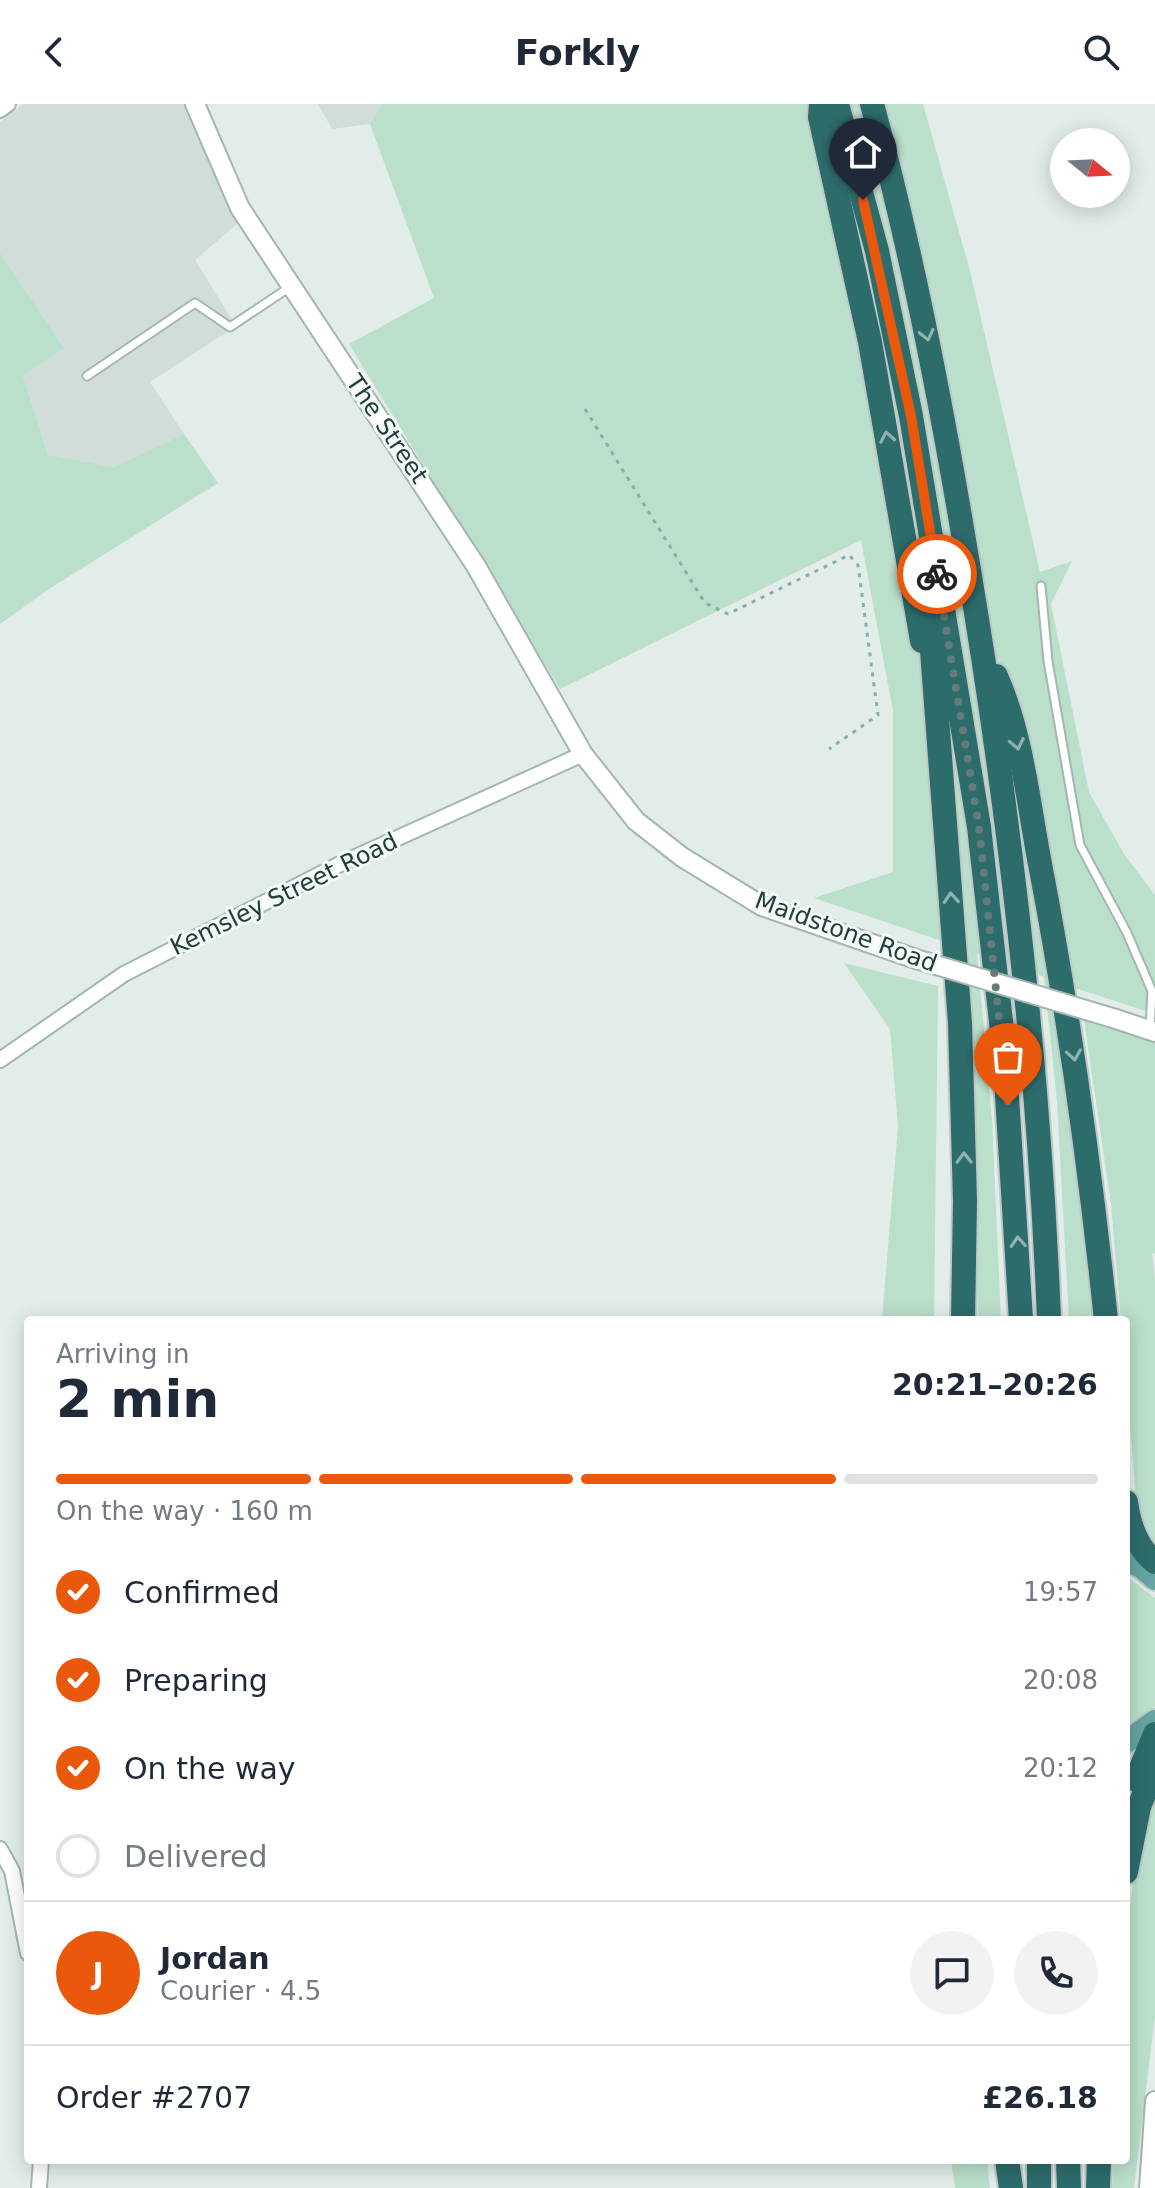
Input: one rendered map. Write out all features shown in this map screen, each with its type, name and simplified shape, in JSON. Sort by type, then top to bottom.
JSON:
[{"type":"highway","points":[[821,104],[820,117],[870,342],[915,588],[927,678],[938,705]]},
{"type":"highway","points":[[837,104],[877,251],[911,416],[979,827],[1004,1048],[1021,1316]]},
{"type":"highway","points":[[872,104],[933,360],[1004,788],[1037,1107],[1049,1316]]},
{"type":"highway","points":[[911,416],[910,478],[933,644],[960,1023],[965,1201],[963,1316]]},
{"type":"highway","points":[[982,645],[1010,709],[1050,914],[1075,1064],[1106,1316]]},
{"type":"highway","points":[[1130,1519],[1144,1567]]},
{"type":"highway","points":[[1130,1544],[1144,1567]]},
{"type":"highway","points":[[1130,1799],[1155,1734]]},
{"type":"highway","points":[[1130,1852],[1139,1807],[1155,1767]]},
{"type":"highway","points":[[1008,2164],[1011,2188]]},
{"type":"highway","points":[[1039,2164],[1039,2188]]},
{"type":"highway","points":[[1068,2164],[1069,2188]]},
{"type":"highway","points":[[1098,2188],[1099,2164]]},
{"type":"main road","points":[[1130,1739],[1155,1721]]},
{"type":"street","points":[[0,110],[8,104]]},
{"type":"street","name":"The Street","points":[[195,104],[240,208],[476,566],[583,754]]},
{"type":"street","name":"Maidstone Road","points":[[583,754],[636,821],[682,857],[762,906],[916,959],[1152,1031]]},
{"type":"street","name":"Kemsley Street Road","points":[[0,1060],[124,974],[338,865],[583,754]]},
{"type":"street","points":[[0,1849],[12,1871],[24,1932]]},
{"type":"street","points":[[1149,2188],[1155,2101]]},
{"type":"street","points":[[39,2188],[41,2164]]},
{"type":"lane","points":[[87,376],[195,303],[230,327],[292,286]]},
{"type":"lane","points":[[1041,586],[1048,661],[1080,845],[1127,933],[1152,991],[1152,1031]]},
{"type":"path","points":[[585,409],[705,603],[728,614],[849,555],[858,565],[878,715],[829,749]]},
{"type":"shaded area","points":[[23,104],[188,104],[238,223],[195,260],[236,326],[150,382],[184,434],[114,467],[48,455],[23,376],[64,348],[0,253],[0,122]]},
{"type":"shaded area","points":[[318,104],[382,104],[370,124],[332,129]]},
{"type":"green space","points":[[382,104],[923,104],[970,271],[1040,572],[1072,561],[1051,604],[1089,792],[1124,854],[1155,895],[1155,1014],[1072,987],[1097,1316],[1069,1316],[1057,1102],[1044,977],[977,953],[992,1120],[1001,1316],[978,1316],[969,950],[814,898],[893,872],[893,711],[861,540],[560,689],[349,344],[434,298],[370,124]]},
{"type":"green space","points":[[0,253],[64,348],[23,376],[48,455],[114,467],[184,434],[218,483],[49,589],[0,624]]},
{"type":"green space","points":[[844,963],[938,986],[934,1316],[882,1316],[898,1126],[890,1029]]},
{"type":"green space","points":[[1084,1020],[1155,1043],[1155,1253],[1152,1254],[1155,1279],[1155,1552],[1138,1523],[1130,1426],[1130,1316],[1121,1316],[1111,1204]]},
{"type":"green space","points":[[1130,1579],[1155,1598],[1155,1707],[1130,1726]]},
{"type":"green space","points":[[1155,1792],[1155,2016],[1134,2188],[1112,2188],[1114,2164],[1130,2164],[1130,1911],[1142,1835]]},
{"type":"green space","points":[[952,2164],[987,2164],[990,2188],[955,2188]]},
{"type":"way so far","points":[[937,574],[979,827],[1008,1105]]},
{"type":"route","points":[[863,200],[911,416],[937,574]]}]
